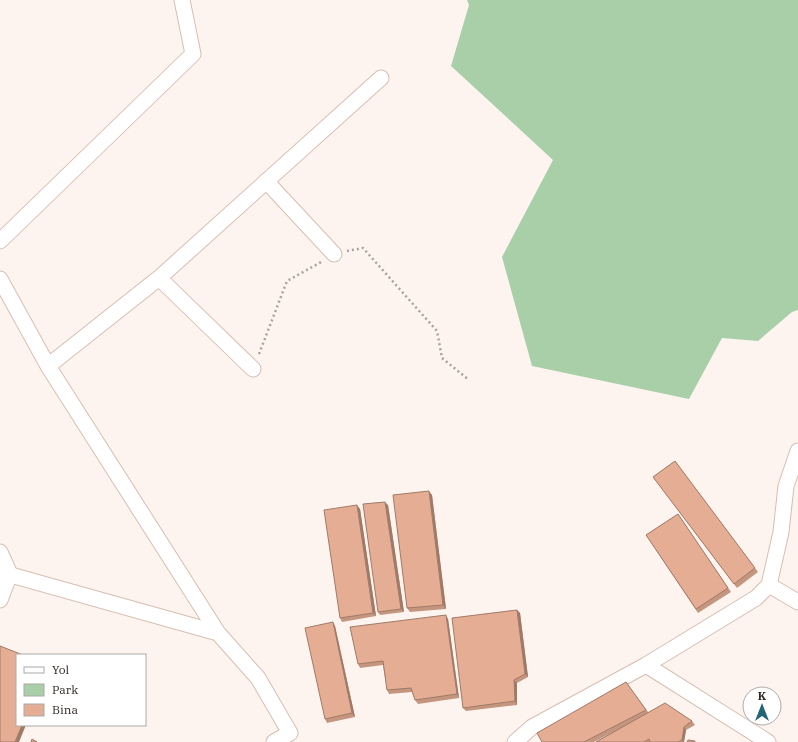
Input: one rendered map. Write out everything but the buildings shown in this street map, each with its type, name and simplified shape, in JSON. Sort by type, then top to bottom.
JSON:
[{"type":"street","points":[[0,241],[193,54],[182,0]]},
{"type":"street","points":[[48,366],[159,278],[380,78]]},
{"type":"street","points":[[266,180],[334,254]]},
{"type":"street","points":[[159,278],[253,369]]},
{"type":"street","points":[[0,279],[48,366],[218,633],[258,678],[293,738],[274,742]]},
{"type":"street","points":[[515,742],[532,727],[646,665],[756,598],[769,585],[792,487],[798,451]]},
{"type":"street","points":[[0,552],[5,573],[0,600]]},
{"type":"street","points":[[5,573],[218,633]]},
{"type":"street","points":[[769,585],[798,602]]},
{"type":"street","points":[[646,665],[768,742]]},
{"type":"path","points":[[253,369],[286,281],[334,254],[364,248],[437,331],[442,358],[469,380]]},
{"type":"green space","points":[[467,0],[798,0],[798,310],[792,312],[758,341],[722,338],[689,399],[532,366],[502,257],[553,160],[451,66],[469,5]]}]
